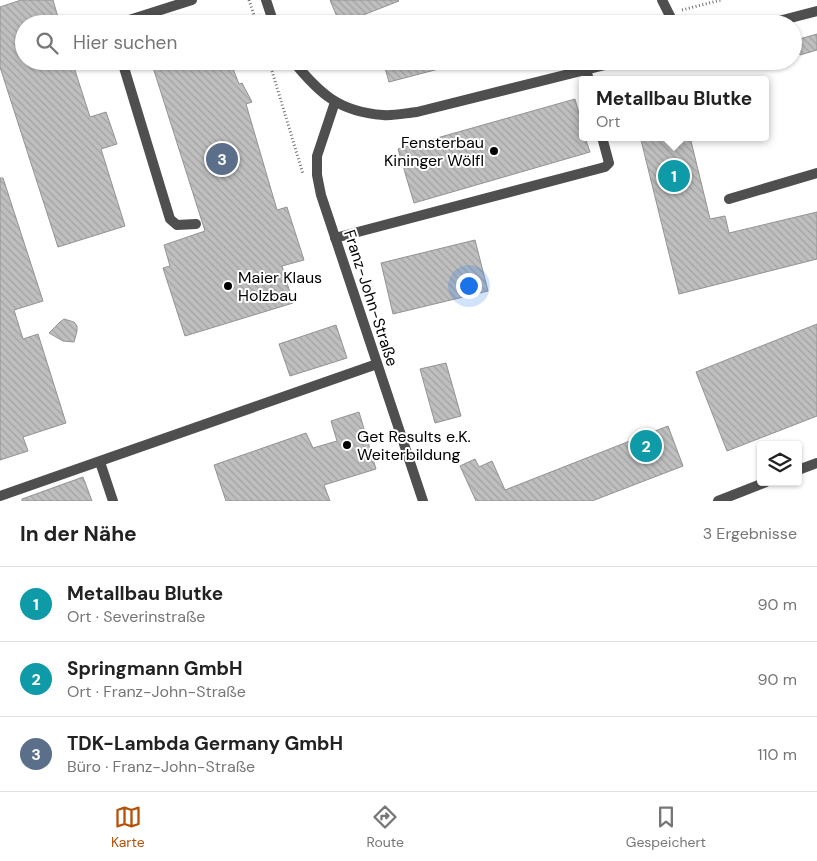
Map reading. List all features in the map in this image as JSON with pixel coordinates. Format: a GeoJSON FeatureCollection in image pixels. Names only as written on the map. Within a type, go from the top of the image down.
{"type":"FeatureCollection","features":[{"type":"Feature","properties":{"kind":"street"},"geometry":{"type":"LineString","coordinates":[[148,15],[192,0]]}},
{"type":"Feature","properties":{"kind":"street"},"geometry":{"type":"LineString","coordinates":[[266,0],[271,15]]}},
{"type":"Feature","properties":{"kind":"street"},"geometry":{"type":"LineString","coordinates":[[662,0],[669,13]]}},
{"type":"Feature","properties":{"kind":"street"},"geometry":{"type":"LineString","coordinates":[[802,15],[817,11]]}},
{"type":"Feature","properties":{"kind":"street"},"geometry":{"type":"LineString","coordinates":[[125,70],[170,219],[177,225],[196,224]]}},
{"type":"Feature","properties":{"kind":"street"},"geometry":{"type":"LineString","coordinates":[[301,70],[315,87],[335,102],[359,112],[384,116],[417,112],[579,77]]}},
{"type":"Feature","properties":{"kind":"street"},"geometry":{"type":"LineString","coordinates":[[587,75],[599,70]]}},
{"type":"Feature","properties":{"kind":"street","name":"Franz-John-Straße"},"geometry":{"type":"LineString","coordinates":[[335,102],[317,156],[317,175],[321,195],[423,501]]}},
{"type":"Feature","properties":{"kind":"street"},"geometry":{"type":"LineString","coordinates":[[335,238],[605,167],[609,163],[603,141]]}},
{"type":"Feature","properties":{"kind":"street"},"geometry":{"type":"LineString","coordinates":[[729,199],[817,173]]}},
{"type":"Feature","properties":{"kind":"street"},"geometry":{"type":"LineString","coordinates":[[0,496],[377,364]]}},
{"type":"Feature","properties":{"kind":"street"},"geometry":{"type":"LineString","coordinates":[[100,462],[113,501]]}},
{"type":"Feature","properties":{"kind":"street"},"geometry":{"type":"LineString","coordinates":[[802,469],[817,463]]}},
{"type":"Feature","properties":{"kind":"street"},"geometry":{"type":"LineString","coordinates":[[718,501],[757,486]]}},
{"type":"Feature","properties":{"kind":"path"},"geometry":{"type":"LineString","coordinates":[[249,0],[255,15]]}},
{"type":"Feature","properties":{"kind":"path"},"geometry":{"type":"LineString","coordinates":[[669,13],[720,0]]}},
{"type":"Feature","properties":{"kind":"building"},"geometry":{"type":"Polygon","coordinates":[[[21,0],[53,0],[57,15],[15,15],[15,70],[75,70],[90,117],[106,112],[117,144],[101,149],[125,226],[58,247],[0,67],[0,7],[21,0]]]}},
{"type":"Feature","properties":{"kind":"building"},"geometry":{"type":"Polygon","coordinates":[[[330,0],[399,1],[363,15],[336,15],[330,0]]]}},
{"type":"Feature","properties":{"kind":"building"},"geometry":{"type":"Polygon","coordinates":[[[817,34],[817,50],[802,54],[802,38],[817,34]]]}},
{"type":"Feature","properties":{"kind":"building"},"geometry":{"type":"Polygon","coordinates":[[[154,70],[234,70],[239,84],[242,83],[252,102],[246,104],[277,210],[287,207],[304,260],[282,266],[293,303],[185,336],[163,268],[170,266],[164,245],[205,231],[154,70]]]}},
{"type":"Feature","properties":{"kind":"building"},"geometry":{"type":"Polygon","coordinates":[[[386,70],[435,70],[389,82],[386,70]]]}},
{"type":"Feature","properties":{"kind":"building","name":"Fensterbau Kininger Wölfl"},"geometry":{"type":"Polygon","coordinates":[[[575,99],[579,114],[579,141],[586,141],[590,152],[414,203],[398,149],[575,99]]]}},
{"type":"Feature","properties":{"kind":"building"},"geometry":{"type":"Polygon","coordinates":[[[641,141],[691,141],[710,219],[725,216],[729,233],[817,212],[817,259],[679,294],[641,141]]]}},
{"type":"Feature","properties":{"kind":"building"},"geometry":{"type":"Polygon","coordinates":[[[0,178],[3,178],[43,301],[14,310],[23,339],[38,334],[66,423],[23,437],[28,451],[0,460],[0,178]]]}},
{"type":"Feature","properties":{"kind":"building"},"geometry":{"type":"Polygon","coordinates":[[[475,240],[488,291],[393,314],[381,263],[475,240]]]}},
{"type":"Feature","properties":{"kind":"building"},"geometry":{"type":"Polygon","coordinates":[[[64,319],[74,322],[77,326],[74,342],[63,341],[49,333],[64,319]]]}},
{"type":"Feature","properties":{"kind":"building"},"geometry":{"type":"Polygon","coordinates":[[[817,324],[817,416],[727,451],[696,372],[817,324]]]}},
{"type":"Feature","properties":{"kind":"building"},"geometry":{"type":"Polygon","coordinates":[[[336,325],[347,358],[290,376],[279,344],[336,325]]]}},
{"type":"Feature","properties":{"kind":"building"},"geometry":{"type":"Polygon","coordinates":[[[446,363],[461,416],[435,423],[420,369],[446,363]]]}},
{"type":"Feature","properties":{"kind":"building"},"geometry":{"type":"Polygon","coordinates":[[[359,412],[376,469],[324,485],[330,501],[226,501],[214,465],[306,433],[313,448],[337,441],[331,421],[359,412]]]}},
{"type":"Feature","properties":{"kind":"building"},"geometry":{"type":"Polygon","coordinates":[[[668,426],[683,466],[592,501],[476,501],[460,466],[475,459],[479,467],[492,461],[505,490],[668,426]]]}},
{"type":"Feature","properties":{"kind":"building"},"geometry":{"type":"Polygon","coordinates":[[[83,477],[92,501],[22,501],[22,499],[83,477]]]}},
{"type":"Feature","properties":{"kind":"place","name":"Fensterbau Kininger Wölfl"},"geometry":{"type":"Point","coordinates":[494,151]}},
{"type":"Feature","properties":{"kind":"place","name":"TDK-Lambda Germany GmbH"},"geometry":{"type":"Point","coordinates":[222,159]}},
{"type":"Feature","properties":{"kind":"place","name":"Metallbau Blutke"},"geometry":{"type":"Point","coordinates":[674,176]}},
{"type":"Feature","properties":{"kind":"place","name":"Maier Klaus Holzbau"},"geometry":{"type":"Point","coordinates":[228,286]}},
{"type":"Feature","properties":{"kind":"place","name":"Get Results e.K. Weiterbildung"},"geometry":{"type":"Point","coordinates":[347,445]}},
{"type":"Feature","properties":{"kind":"place","name":"Springmann GmbH"},"geometry":{"type":"Point","coordinates":[646,446]}}]}
